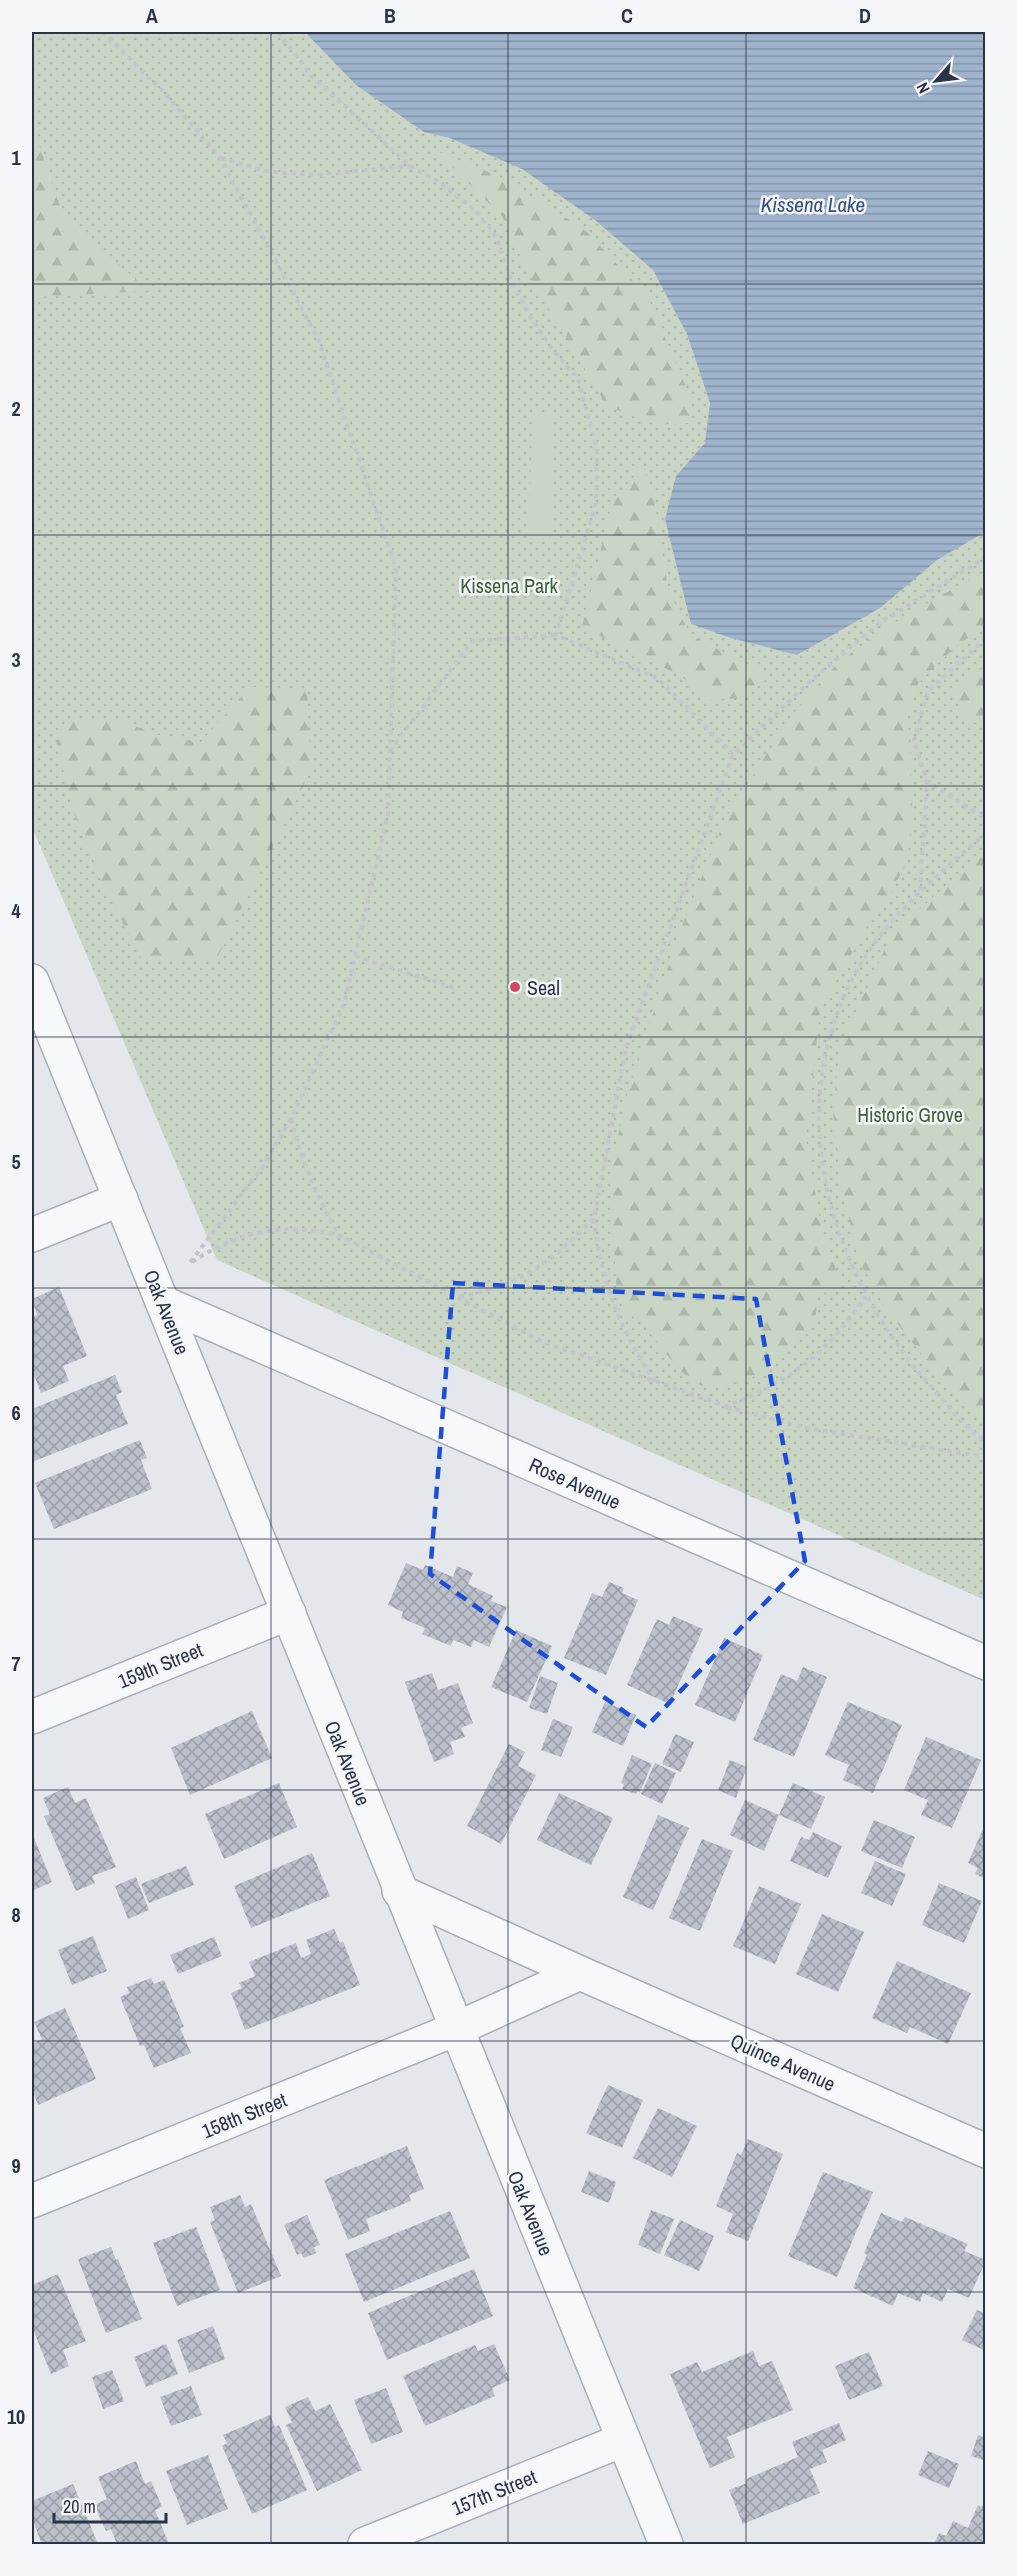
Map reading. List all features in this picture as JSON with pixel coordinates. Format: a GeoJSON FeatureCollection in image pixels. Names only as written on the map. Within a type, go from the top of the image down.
{"type":"FeatureCollection","features":[{"type":"Feature","properties":{"kind":"street","name":"Oak Avenue"},"geometry":{"type":"LineString","coordinates":[[32,981],[164,1303],[399,1891],[666,2544]]}},
{"type":"Feature","properties":{"kind":"street"},"geometry":{"type":"LineString","coordinates":[[32,1235],[121,1199]]}},
{"type":"Feature","properties":{"kind":"street","name":"Rose Avenue"},"geometry":{"type":"LineString","coordinates":[[164,1303],[986,1663]]}},
{"type":"Feature","properties":{"kind":"street","name":"159th Street"},"geometry":{"type":"LineString","coordinates":[[32,1717],[289,1613]]}},
{"type":"Feature","properties":{"kind":"street","name":"Quince Avenue"},"geometry":{"type":"LineString","coordinates":[[399,1891],[986,2151]]}},
{"type":"Feature","properties":{"kind":"street"},"geometry":{"type":"LineString","coordinates":[[456,2029],[580,1973]]}},
{"type":"Feature","properties":{"kind":"street","name":"158th Street"},"geometry":{"type":"LineString","coordinates":[[32,2201],[456,2029]]}},
{"type":"Feature","properties":{"kind":"street","name":"157th Street"},"geometry":{"type":"LineString","coordinates":[[365,2544],[623,2440]]}},
{"type":"Feature","properties":{"kind":"path"},"geometry":{"type":"LineString","coordinates":[[102,32],[165,93],[220,158],[318,339],[396,568],[388,814],[344,1004],[291,1118],[264,1165],[189,1264],[213,1248],[240,1237],[268,1230],[301,1229],[341,1236],[543,1342],[655,1382],[726,1406],[807,1428],[986,1457]]}},
{"type":"Feature","properties":{"kind":"path"},"geometry":{"type":"LineString","coordinates":[[278,32],[311,75],[410,166],[442,184],[477,212],[495,236],[511,281],[530,316],[552,349],[578,380],[597,449],[596,504],[556,635]]}},
{"type":"Feature","properties":{"kind":"path"},"geometry":{"type":"LineString","coordinates":[[220,158],[265,171],[314,175],[410,166]]}},
{"type":"Feature","properties":{"kind":"path"},"geometry":{"type":"LineString","coordinates":[[655,1382],[624,1331],[612,1304],[597,1248],[594,1218],[626,1047],[733,755],[810,681],[881,622],[986,557]]}},
{"type":"Feature","properties":{"kind":"path"},"geometry":{"type":"LineString","coordinates":[[390,752],[472,641],[556,635],[659,679],[733,755]]}},
{"type":"Feature","properties":{"kind":"path"},"geometry":{"type":"LineString","coordinates":[[920,892],[927,781],[914,740],[928,691],[986,638]]}},
{"type":"Feature","properties":{"kind":"path"},"geometry":{"type":"LineString","coordinates":[[927,781],[986,819]]}},
{"type":"Feature","properties":{"kind":"path"},"geometry":{"type":"LineString","coordinates":[[986,833],[920,892],[890,924],[858,969],[841,1005],[828,1043],[820,1082],[818,1122],[821,1162],[831,1209],[846,1253],[866,1296],[888,1333],[914,1367],[968,1430],[986,1442]]}},
{"type":"Feature","properties":{"kind":"path"},"geometry":{"type":"LineString","coordinates":[[355,956],[459,989]]}},
{"type":"Feature","properties":{"kind":"path"},"geometry":{"type":"LineString","coordinates":[[291,1118],[308,1175],[322,1207],[341,1236]]}},
{"type":"Feature","properties":{"kind":"path"},"geometry":{"type":"LineString","coordinates":[[458,1297],[511,1282],[535,1269],[570,1243],[594,1218]]}},
{"type":"Feature","properties":{"kind":"path"},"geometry":{"type":"LineString","coordinates":[[726,1406],[770,1388],[801,1368],[826,1347],[848,1323],[866,1296]]}},
{"type":"Feature","properties":{"kind":"highlighted area"},"geometry":{"type":"Polygon","coordinates":[[[453,1283],[756,1299],[805,1561],[646,1727],[430,1574],[453,1283]]]}},
{"type":"Feature","properties":{"kind":"green space","name":"Kissena Park"},"geometry":{"type":"Polygon","coordinates":[[[32,32],[985,32],[985,1600],[217,1260],[32,827],[32,32]]]}},
{"type":"Feature","properties":{"kind":"green space"},"geometry":{"type":"Polygon","coordinates":[[[32,124],[63,216],[149,291],[32,297],[32,124]]]}},
{"type":"Feature","properties":{"kind":"green space"},"geometry":{"type":"Polygon","coordinates":[[[435,150],[505,179],[586,231],[648,297],[689,394],[689,423],[657,425],[607,406],[532,281],[502,216],[435,150]]]}},
{"type":"Feature","properties":{"kind":"green space"},"geometry":{"type":"Polygon","coordinates":[[[532,412],[552,412],[550,540],[529,539],[532,412]]]}},
{"type":"Feature","properties":{"kind":"green space"},"geometry":{"type":"Polygon","coordinates":[[[643,464],[653,493],[668,588],[690,635],[771,676],[740,698],[710,700],[681,676],[582,627],[612,504],[643,464]]]}},
{"type":"Feature","properties":{"kind":"green space"},"geometry":{"type":"Polygon","coordinates":[[[985,571],[985,625],[953,649],[918,683],[908,713],[913,821],[907,860],[893,890],[866,928],[820,1011],[806,1140],[822,1231],[840,1280],[828,1292],[818,1294],[815,1321],[766,1368],[752,1377],[727,1385],[702,1386],[680,1371],[642,1323],[627,1313],[617,1298],[611,1197],[614,1154],[628,1091],[678,936],[725,819],[793,713],[836,665],[868,640],[908,614],[985,571]]]}},
{"type":"Feature","properties":{"kind":"green space"},"geometry":{"type":"Polygon","coordinates":[[[985,666],[985,724],[967,722],[951,691],[985,666]]]}},
{"type":"Feature","properties":{"kind":"green space"},"geometry":{"type":"Polygon","coordinates":[[[250,687],[307,689],[311,770],[216,960],[142,960],[100,878],[71,805],[57,743],[67,719],[127,722],[153,734],[200,743],[250,687]]]}},
{"type":"Feature","properties":{"kind":"green space","name":"Historic Grove"},"geometry":{"type":"Polygon","coordinates":[[[985,855],[985,1426],[943,1380],[887,1311],[859,1261],[840,1182],[833,1111],[840,1045],[891,936],[955,877],[985,855]]]}},
{"type":"Feature","properties":{"kind":"water","name":"Kissena Lake"},"geometry":{"type":"Polygon","coordinates":[[[305,32],[985,32],[985,532],[937,560],[880,608],[797,655],[731,638],[691,624],[665,519],[676,476],[705,443],[710,403],[687,334],[653,270],[595,220],[522,169],[450,138],[424,132],[356,85],[305,32]]]}},
{"type":"Feature","properties":{"kind":"building"},"geometry":{"type":"Polygon","coordinates":[[[59,1287],[87,1356],[63,1366],[69,1381],[41,1393],[32,1370],[32,1317],[37,1315],[32,1299],[59,1287]]]}},
{"type":"Feature","properties":{"kind":"building"},"geometry":{"type":"Polygon","coordinates":[[[115,1375],[122,1392],[116,1395],[128,1424],[32,1462],[32,1409],[115,1375]]]}},
{"type":"Feature","properties":{"kind":"building"},"geometry":{"type":"Polygon","coordinates":[[[140,1440],[147,1458],[141,1460],[152,1489],[54,1529],[35,1483],[140,1440]]]}},
{"type":"Feature","properties":{"kind":"building"},"geometry":{"type":"Polygon","coordinates":[[[406,1563],[423,1570],[425,1565],[453,1577],[457,1566],[473,1573],[468,1584],[493,1596],[491,1601],[507,1607],[489,1647],[474,1640],[471,1647],[453,1640],[451,1646],[422,1634],[425,1628],[401,1618],[403,1612],[388,1605],[406,1563]]]}},
{"type":"Feature","properties":{"kind":"building"},"geometry":{"type":"Polygon","coordinates":[[[609,1582],[624,1588],[622,1593],[638,1600],[606,1675],[564,1658],[592,1593],[602,1597],[609,1582]]]}},
{"type":"Feature","properties":{"kind":"building"},"geometry":{"type":"Polygon","coordinates":[[[673,1616],[703,1629],[670,1704],[627,1685],[657,1619],[669,1625],[673,1616]]]}},
{"type":"Feature","properties":{"kind":"building"},"geometry":{"type":"Polygon","coordinates":[[[516,1630],[552,1646],[527,1702],[491,1687],[516,1630]]]}},
{"type":"Feature","properties":{"kind":"building"},"geometry":{"type":"Polygon","coordinates":[[[724,1638],[763,1655],[735,1722],[695,1705],[724,1638]]]}},
{"type":"Feature","properties":{"kind":"building"},"geometry":{"type":"Polygon","coordinates":[[[803,1667],[827,1677],[794,1757],[753,1740],[781,1674],[797,1681],[803,1667]]]}},
{"type":"Feature","properties":{"kind":"building"},"geometry":{"type":"Polygon","coordinates":[[[432,1673],[438,1690],[458,1683],[473,1723],[461,1728],[465,1737],[450,1742],[454,1754],[434,1762],[405,1682],[432,1673]]]}},
{"type":"Feature","properties":{"kind":"building"},"geometry":{"type":"Polygon","coordinates":[[[540,1676],[558,1683],[547,1714],[529,1708],[540,1676]]]}},
{"type":"Feature","properties":{"kind":"building"},"geometry":{"type":"Polygon","coordinates":[[[605,1702],[636,1715],[623,1746],[592,1732],[605,1702]]]}},
{"type":"Feature","properties":{"kind":"building"},"geometry":{"type":"Polygon","coordinates":[[[848,1702],[902,1725],[873,1793],[843,1780],[849,1765],[825,1755],[848,1702]]]}},
{"type":"Feature","properties":{"kind":"building"},"geometry":{"type":"Polygon","coordinates":[[[252,1711],[272,1758],[190,1795],[171,1748],[252,1711]]]}},
{"type":"Feature","properties":{"kind":"building"},"geometry":{"type":"Polygon","coordinates":[[[553,1719],[573,1727],[561,1757],[541,1750],[553,1719]]]}},
{"type":"Feature","properties":{"kind":"building"},"geometry":{"type":"Polygon","coordinates":[[[675,1734],[694,1742],[681,1772],[662,1764],[675,1734]]]}},
{"type":"Feature","properties":{"kind":"building"},"geometry":{"type":"Polygon","coordinates":[[[926,1737],[981,1760],[952,1828],[921,1815],[928,1800],[904,1790],[926,1737]]]}},
{"type":"Feature","properties":{"kind":"building"},"geometry":{"type":"Polygon","coordinates":[[[509,1744],[525,1752],[518,1766],[536,1775],[501,1844],[467,1826],[509,1744]]]}},
{"type":"Feature","properties":{"kind":"building"},"geometry":{"type":"Polygon","coordinates":[[[632,1755],[652,1764],[640,1792],[636,1794],[622,1789],[624,1785],[621,1783],[632,1755]]]}},
{"type":"Feature","properties":{"kind":"building"},"geometry":{"type":"Polygon","coordinates":[[[730,1760],[747,1767],[736,1798],[718,1790],[730,1760]]]}},
{"type":"Feature","properties":{"kind":"building"},"geometry":{"type":"Polygon","coordinates":[[[655,1763],[676,1773],[662,1804],[641,1794],[655,1763]]]}},
{"type":"Feature","properties":{"kind":"building"},"geometry":{"type":"Polygon","coordinates":[[[279,1783],[297,1827],[224,1859],[205,1814],[279,1783]]]}},
{"type":"Feature","properties":{"kind":"building"},"geometry":{"type":"Polygon","coordinates":[[[793,1783],[825,1797],[811,1829],[779,1815],[793,1783]]]}},
{"type":"Feature","properties":{"kind":"building"},"geometry":{"type":"Polygon","coordinates":[[[68,1787],[75,1803],[86,1798],[116,1867],[92,1876],[95,1883],[76,1891],[44,1816],[50,1814],[43,1798],[68,1787]]]}},
{"type":"Feature","properties":{"kind":"building"},"geometry":{"type":"Polygon","coordinates":[[[559,1793],[613,1818],[591,1865],[537,1840],[559,1793]]]}},
{"type":"Feature","properties":{"kind":"building"},"geometry":{"type":"Polygon","coordinates":[[[745,1800],[779,1815],[764,1851],[730,1835],[745,1800]]]}},
{"type":"Feature","properties":{"kind":"building"},"geometry":{"type":"Polygon","coordinates":[[[658,1815],[689,1828],[653,1910],[623,1897],[658,1815]]]}},
{"type":"Feature","properties":{"kind":"building"},"geometry":{"type":"Polygon","coordinates":[[[874,1820],[915,1837],[902,1868],[861,1851],[874,1820]]]}},
{"type":"Feature","properties":{"kind":"building"},"geometry":{"type":"Polygon","coordinates":[[[986,1822],[986,1879],[975,1874],[978,1868],[968,1863],[986,1822]]]}},
{"type":"Feature","properties":{"kind":"building"},"geometry":{"type":"Polygon","coordinates":[[[813,1832],[842,1846],[828,1878],[790,1861],[801,1837],[809,1840],[813,1832]]]}},
{"type":"Feature","properties":{"kind":"building"},"geometry":{"type":"Polygon","coordinates":[[[32,1833],[52,1882],[32,1891],[32,1833]]]}},
{"type":"Feature","properties":{"kind":"building"},"geometry":{"type":"Polygon","coordinates":[[[702,1839],[733,1851],[700,1931],[669,1918],[702,1839]]]}},
{"type":"Feature","properties":{"kind":"building"},"geometry":{"type":"Polygon","coordinates":[[[312,1853],[330,1896],[251,1928],[234,1886],[312,1853]]]}},
{"type":"Feature","properties":{"kind":"building"},"geometry":{"type":"Polygon","coordinates":[[[875,1861],[906,1874],[892,1906],[861,1893],[875,1861]]]}},
{"type":"Feature","properties":{"kind":"building"},"geometry":{"type":"Polygon","coordinates":[[[186,1866],[194,1885],[149,1903],[141,1884],[186,1866]]]}},
{"type":"Feature","properties":{"kind":"building"},"geometry":{"type":"Polygon","coordinates":[[[136,1877],[149,1910],[128,1919],[115,1886],[136,1877]]]}},
{"type":"Feature","properties":{"kind":"building"},"geometry":{"type":"Polygon","coordinates":[[[939,1883],[982,1901],[964,1943],[922,1925],[939,1883]]]}},
{"type":"Feature","properties":{"kind":"building"},"geometry":{"type":"Polygon","coordinates":[[[759,1886],[801,1904],[775,1964],[733,1946],[759,1886]]]}},
{"type":"Feature","properties":{"kind":"building"},"geometry":{"type":"Polygon","coordinates":[[[822,1914],[864,1932],[838,1992],[796,1974],[822,1914]]]}},
{"type":"Feature","properties":{"kind":"building"},"geometry":{"type":"Polygon","coordinates":[[[334,1929],[340,1943],[343,1941],[360,1985],[245,2030],[231,1993],[242,1988],[239,1983],[255,1976],[249,1962],[296,1943],[301,1958],[311,1954],[306,1940],[334,1929]]]}},
{"type":"Feature","properties":{"kind":"building"},"geometry":{"type":"Polygon","coordinates":[[[93,1936],[107,1971],[72,1985],[58,1950],[93,1936]]]}},
{"type":"Feature","properties":{"kind":"building"},"geometry":{"type":"Polygon","coordinates":[[[214,1937],[222,1956],[178,1974],[170,1955],[214,1937]]]}},
{"type":"Feature","properties":{"kind":"building"},"geometry":{"type":"Polygon","coordinates":[[[897,1961],[971,1993],[948,2044],[910,2027],[907,2033],[872,2018],[897,1961]]]}},
{"type":"Feature","properties":{"kind":"building"},"geometry":{"type":"Polygon","coordinates":[[[151,1978],[154,1984],[164,1980],[184,2027],[180,2028],[191,2053],[154,2068],[144,2045],[140,2046],[120,1997],[129,1993],[127,1987],[151,1978]]]}},
{"type":"Feature","properties":{"kind":"building"},"geometry":{"type":"Polygon","coordinates":[[[65,2008],[96,2079],[38,2105],[32,2089],[32,2044],[42,2039],[34,2022],[65,2008]]]}},
{"type":"Feature","properties":{"kind":"building"},"geometry":{"type":"Polygon","coordinates":[[[608,2085],[643,2100],[622,2148],[586,2133],[608,2085]]]}},
{"type":"Feature","properties":{"kind":"building"},"geometry":{"type":"Polygon","coordinates":[[[658,2108],[697,2126],[672,2177],[633,2158],[658,2108]]]}},
{"type":"Feature","properties":{"kind":"building"},"geometry":{"type":"Polygon","coordinates":[[[748,2139],[783,2154],[748,2241],[726,2232],[733,2214],[716,2206],[737,2153],[741,2155],[748,2139]]]}},
{"type":"Feature","properties":{"kind":"building"},"geometry":{"type":"Polygon","coordinates":[[[407,2146],[424,2189],[409,2195],[411,2201],[366,2219],[370,2231],[348,2240],[324,2180],[407,2146]]]}},
{"type":"Feature","properties":{"kind":"building"},"geometry":{"type":"Polygon","coordinates":[[[589,2171],[616,2182],[609,2203],[581,2192],[589,2171]]]}},
{"type":"Feature","properties":{"kind":"building"},"geometry":{"type":"Polygon","coordinates":[[[823,2172],[873,2192],[837,2277],[788,2256],[823,2172]]]}},
{"type":"Feature","properties":{"kind":"building"},"geometry":{"type":"Polygon","coordinates":[[[240,2195],[245,2207],[251,2204],[281,2276],[238,2293],[210,2222],[215,2220],[210,2207],[240,2195]]]}},
{"type":"Feature","properties":{"kind":"building"},"geometry":{"type":"Polygon","coordinates":[[[651,2210],[674,2219],[660,2254],[638,2245],[651,2210]]]}},
{"type":"Feature","properties":{"kind":"building"},"geometry":{"type":"Polygon","coordinates":[[[450,2211],[470,2258],[364,2302],[345,2254],[450,2211]]]}},
{"type":"Feature","properties":{"kind":"building"},"geometry":{"type":"Polygon","coordinates":[[[881,2213],[902,2222],[905,2217],[968,2244],[964,2251],[986,2260],[969,2298],[948,2289],[942,2302],[923,2293],[920,2302],[898,2293],[893,2306],[853,2288],[867,2255],[864,2253],[881,2213]]]}},
{"type":"Feature","properties":{"kind":"building"},"geometry":{"type":"Polygon","coordinates":[[[307,2215],[320,2245],[314,2247],[316,2253],[304,2258],[301,2253],[297,2255],[284,2225],[307,2215]]]}},
{"type":"Feature","properties":{"kind":"building"},"geometry":{"type":"Polygon","coordinates":[[[680,2220],[714,2236],[699,2271],[664,2255],[680,2220]]]}},
{"type":"Feature","properties":{"kind":"building"},"geometry":{"type":"Polygon","coordinates":[[[196,2227],[220,2290],[177,2306],[153,2243],[196,2227]]]}},
{"type":"Feature","properties":{"kind":"building"},"geometry":{"type":"Polygon","coordinates":[[[111,2247],[142,2319],[106,2333],[78,2259],[111,2247]]]}},
{"type":"Feature","properties":{"kind":"building"},"geometry":{"type":"Polygon","coordinates":[[[474,2269],[493,2316],[387,2360],[368,2313],[474,2269]]]}},
{"type":"Feature","properties":{"kind":"building"},"geometry":{"type":"Polygon","coordinates":[[[58,2274],[86,2341],[63,2350],[69,2366],[51,2374],[32,2327],[32,2285],[58,2274]]]}},
{"type":"Feature","properties":{"kind":"building"},"geometry":{"type":"Polygon","coordinates":[[[977,2310],[986,2314],[986,2351],[962,2340],[977,2310]]]}},
{"type":"Feature","properties":{"kind":"building"},"geometry":{"type":"Polygon","coordinates":[[[213,2326],[225,2359],[189,2373],[177,2340],[213,2326]]]}},
{"type":"Feature","properties":{"kind":"building"},"geometry":{"type":"Polygon","coordinates":[[[166,2344],[178,2374],[146,2387],[134,2357],[166,2344]]]}},
{"type":"Feature","properties":{"kind":"building"},"geometry":{"type":"Polygon","coordinates":[[[494,2344],[510,2380],[492,2388],[495,2396],[425,2426],[403,2376],[475,2345],[478,2351],[494,2344]]]}},
{"type":"Feature","properties":{"kind":"building"},"geometry":{"type":"Polygon","coordinates":[[[753,2351],[759,2366],[772,2361],[793,2410],[727,2437],[735,2457],[710,2468],[670,2374],[697,2362],[702,2372],[753,2351]]]}},
{"type":"Feature","properties":{"kind":"building"},"geometry":{"type":"Polygon","coordinates":[[[869,2352],[883,2386],[849,2400],[835,2366],[869,2352]]]}},
{"type":"Feature","properties":{"kind":"building"},"geometry":{"type":"Polygon","coordinates":[[[112,2370],[124,2401],[103,2409],[92,2377],[112,2370]]]}},
{"type":"Feature","properties":{"kind":"building"},"geometry":{"type":"Polygon","coordinates":[[[191,2386],[202,2415],[171,2426],[160,2397],[191,2386]]]}},
{"type":"Feature","properties":{"kind":"building"},"geometry":{"type":"Polygon","coordinates":[[[386,2388],[403,2432],[371,2444],[354,2400],[386,2388]]]}},
{"type":"Feature","properties":{"kind":"building"},"geometry":{"type":"Polygon","coordinates":[[[308,2397],[315,2411],[330,2404],[362,2470],[317,2491],[286,2425],[292,2422],[285,2407],[308,2397]]]}},
{"type":"Feature","properties":{"kind":"building"},"geometry":{"type":"Polygon","coordinates":[[[270,2415],[275,2427],[279,2425],[307,2490],[252,2514],[222,2446],[227,2443],[223,2435],[270,2415]]]}},
{"type":"Feature","properties":{"kind":"building"},"geometry":{"type":"Polygon","coordinates":[[[839,2423],[846,2440],[822,2450],[827,2462],[810,2469],[820,2493],[743,2524],[729,2490],[747,2483],[746,2479],[798,2457],[792,2442],[839,2423]]]}},
{"type":"Feature","properties":{"kind":"building"},"geometry":{"type":"Polygon","coordinates":[[[978,2435],[986,2438],[986,2461],[971,2456],[978,2435]]]}},
{"type":"Feature","properties":{"kind":"building"},"geometry":{"type":"Polygon","coordinates":[[[928,2451],[959,2464],[949,2488],[918,2475],[928,2451]]]}},
{"type":"Feature","properties":{"kind":"building"},"geometry":{"type":"Polygon","coordinates":[[[208,2455],[228,2509],[187,2525],[166,2471],[208,2455]]]}},
{"type":"Feature","properties":{"kind":"building"},"geometry":{"type":"Polygon","coordinates":[[[136,2461],[145,2484],[151,2481],[162,2507],[155,2510],[169,2544],[117,2544],[111,2529],[106,2531],[94,2505],[107,2499],[98,2477],[136,2461]]]}},
{"type":"Feature","properties":{"kind":"building"},"geometry":{"type":"Polygon","coordinates":[[[73,2484],[98,2544],[42,2544],[32,2519],[32,2501],[73,2484]]]}},
{"type":"Feature","properties":{"kind":"building"},"geometry":{"type":"Polygon","coordinates":[[[986,2499],[986,2544],[934,2544],[939,2533],[946,2536],[953,2521],[968,2528],[978,2505],[982,2507],[986,2499]]]}},
{"type":"Feature","properties":{"kind":"place","name":"Seal"},"geometry":{"type":"Point","coordinates":[515,987]}}]}
